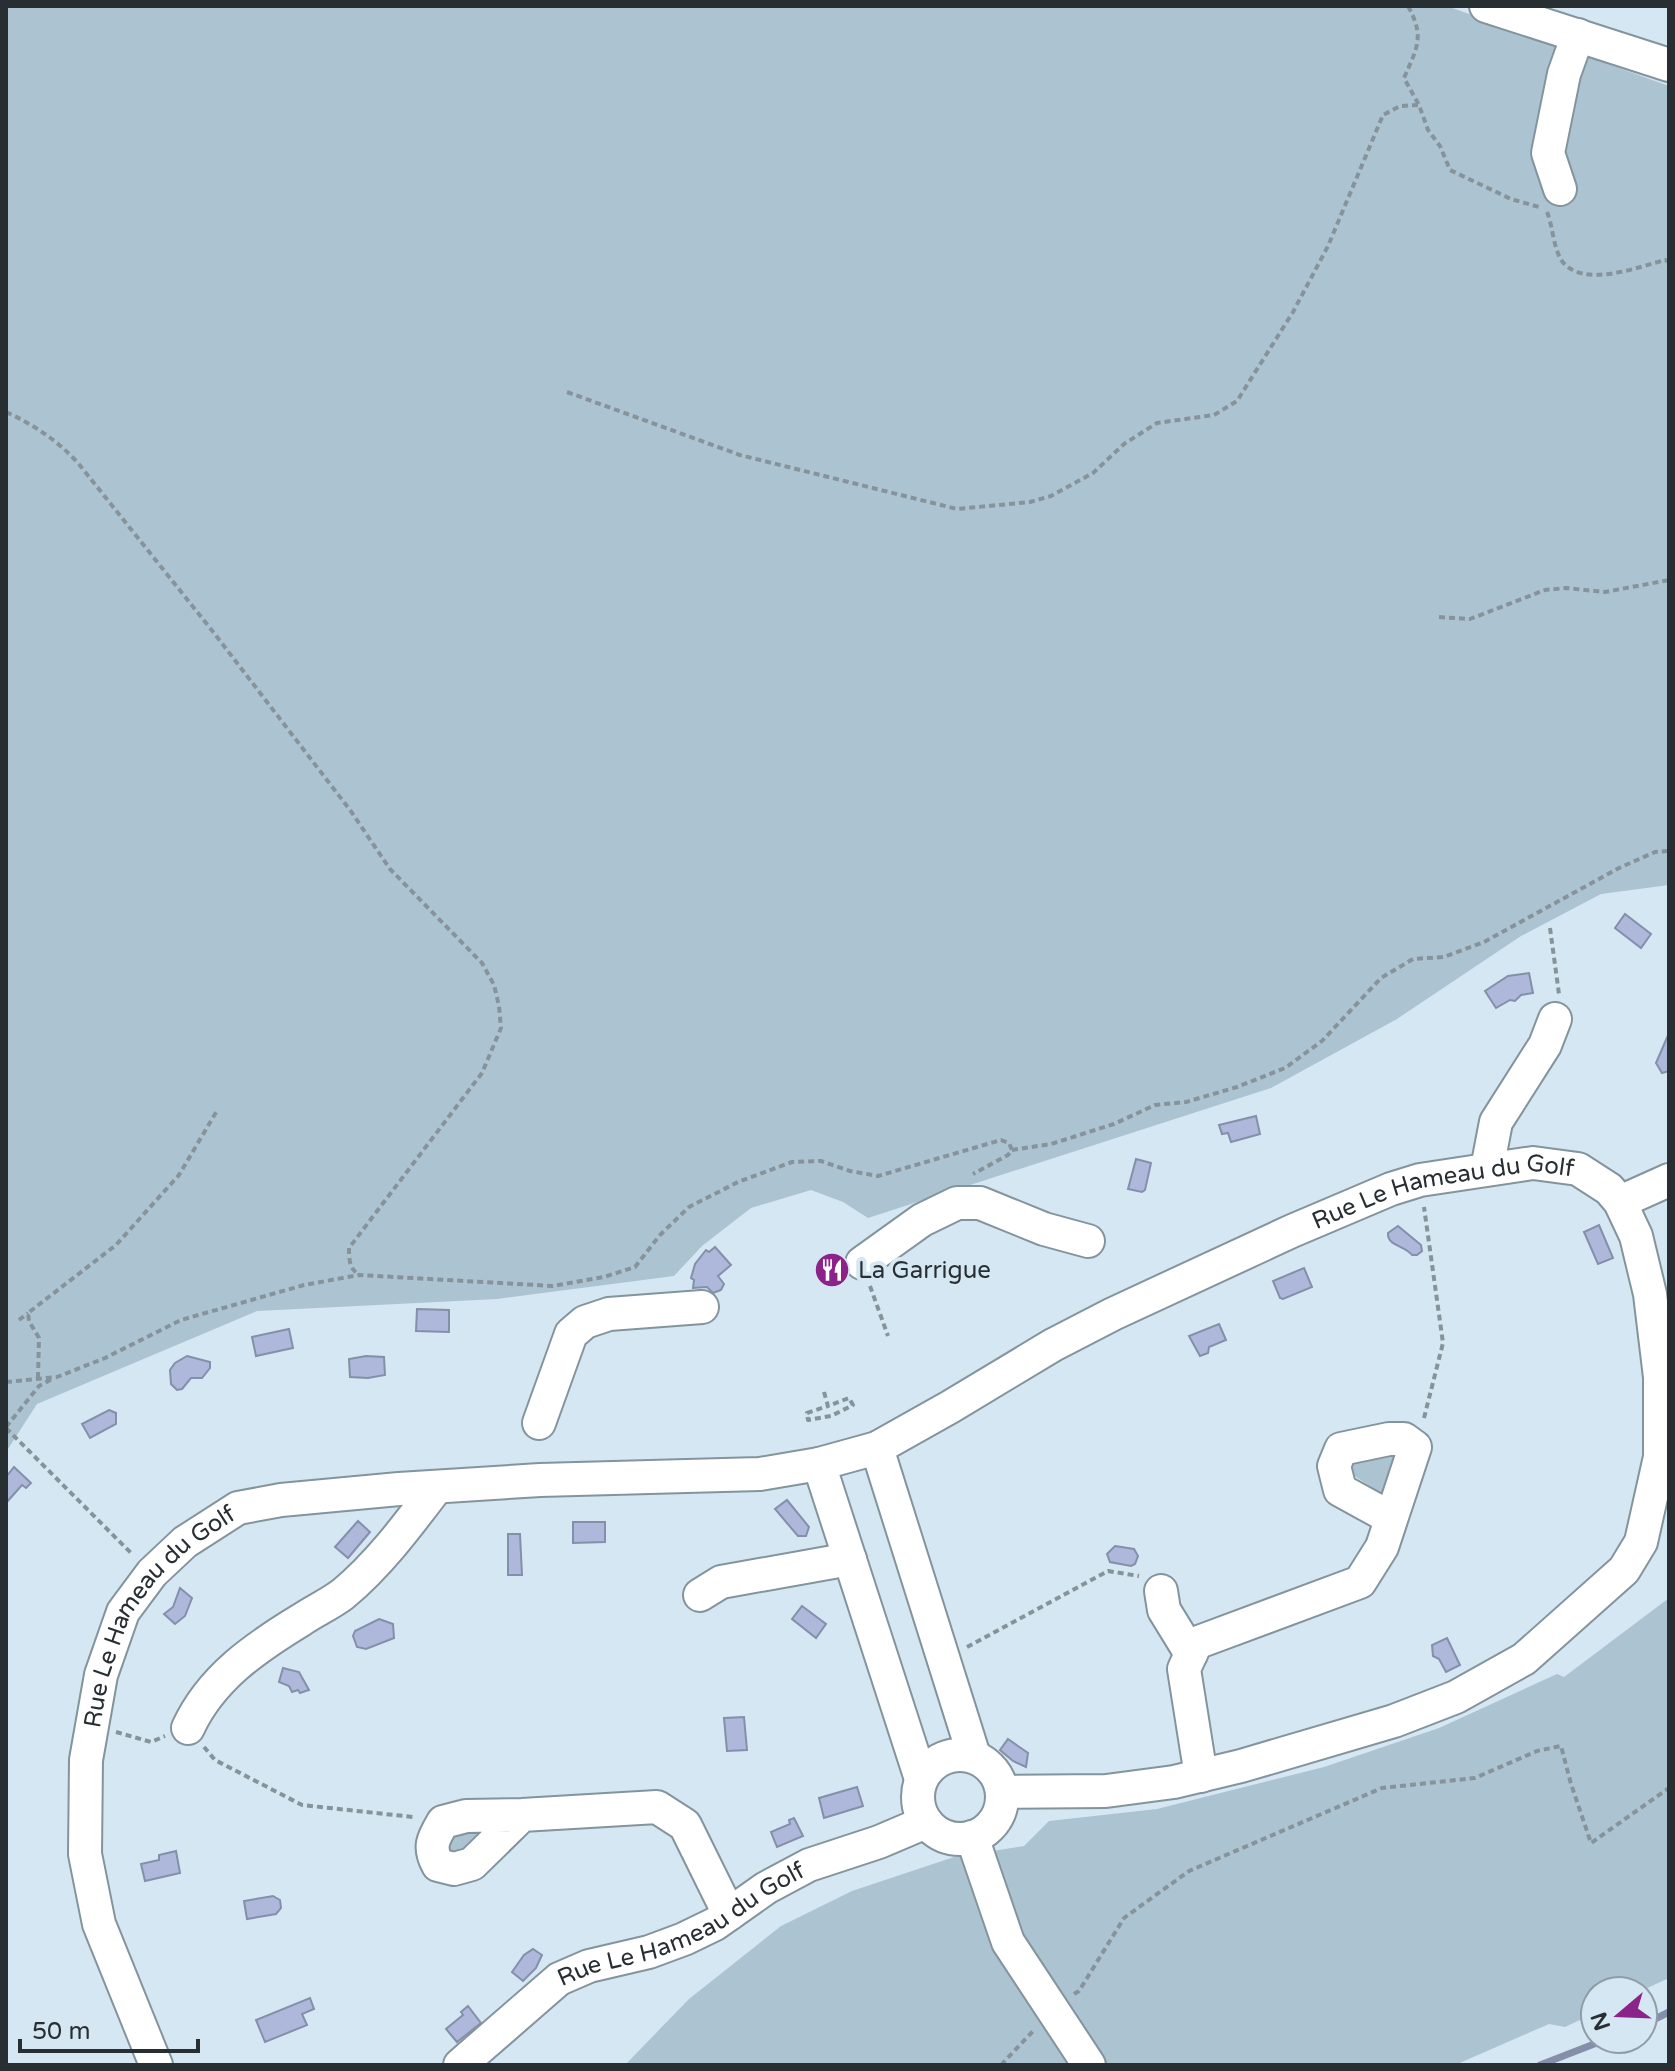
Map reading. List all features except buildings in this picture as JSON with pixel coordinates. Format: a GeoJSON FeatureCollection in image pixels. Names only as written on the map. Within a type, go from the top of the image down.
{"type":"FeatureCollection","features":[{"type":"Feature","properties":{"kind":"street"},"geometry":{"type":"LineString","coordinates":[[1486,6],[1669,65]]}},
{"type":"Feature","properties":{"kind":"street"},"geometry":{"type":"LineString","coordinates":[[1560,189],[1548,153],[1564,74],[1578,35]]}},
{"type":"Feature","properties":{"kind":"street"},"geometry":{"type":"LineString","coordinates":[[1487,1169],[1496,1122],[1545,1045],[1555,1019]]}},
{"type":"Feature","properties":{"kind":"street","name":"Rue Le Hameau du Golf"},"geometry":{"type":"LineString","coordinates":[[156,2065],[99,1924],[85,1854],[86,1760],[101,1675],[123,1612],[152,1573],[185,1542],[238,1508],[281,1500],[540,1480],[760,1474],[819,1464],[877,1448],[1053,1345],[1113,1314],[1391,1189],[1420,1180],[1533,1163],[1578,1169],[1609,1189],[1620,1202],[1636,1236],[1650,1294],[1660,1377],[1660,1457],[1641,1542],[1624,1570],[1524,1659],[1456,1697],[1394,1721],[1201,1776],[1106,1791],[1003,1792]]}},
{"type":"Feature","properties":{"kind":"street"},"geometry":{"type":"LineString","coordinates":[[1620,1202],[1669,1180]]}},
{"type":"Feature","properties":{"kind":"street"},"geometry":{"type":"LineString","coordinates":[[862,1263],[922,1220],[957,1203],[980,1203],[1044,1229],[1088,1241]]}},
{"type":"Feature","properties":{"kind":"street"},"geometry":{"type":"LineString","coordinates":[[539,1423],[571,1334],[585,1322],[609,1314],[702,1307]]}},
{"type":"Feature","properties":{"kind":"street"},"geometry":{"type":"LineString","coordinates":[[1201,1776],[1184,1669],[1196,1643],[1360,1582],[1382,1547],[1415,1447],[1404,1439],[1389,1439],[1341,1449],[1334,1466],[1340,1490],[1391,1518]]}},
{"type":"Feature","properties":{"kind":"street"},"geometry":{"type":"LineString","coordinates":[[877,1448],[974,1756]]}},
{"type":"Feature","properties":{"kind":"street"},"geometry":{"type":"LineString","coordinates":[[819,1464],[921,1779],[918,1801],[926,1822],[939,1833],[955,1839],[972,1837],[989,1828],[1000,1811],[1003,1792],[993,1770],[974,1756],[953,1754],[934,1763],[921,1779]]}},
{"type":"Feature","properties":{"kind":"street"},"geometry":{"type":"LineString","coordinates":[[188,1728],[198,1706],[235,1664],[342,1594],[400,1536],[436,1488]]}},
{"type":"Feature","properties":{"kind":"street"},"geometry":{"type":"LineString","coordinates":[[700,1595],[721,1582],[850,1559]]}},
{"type":"Feature","properties":{"kind":"street"},"geometry":{"type":"LineString","coordinates":[[1161,1591],[1164,1610],[1191,1654]]}},
{"type":"Feature","properties":{"kind":"street"},"geometry":{"type":"LineString","coordinates":[[522,1815],[472,1864],[454,1869],[438,1865],[432,1854],[431,1842],[443,1822],[466,1816],[657,1807],[685,1825],[729,1914]]}},
{"type":"Feature","properties":{"kind":"street","name":"Rue Le Hameau du Golf"},"geometry":{"type":"LineString","coordinates":[[460,2065],[559,1979],[589,1966],[649,1952],[684,1939],[809,1865],[879,1842],[926,1822]]}},
{"type":"Feature","properties":{"kind":"street"},"geometry":{"type":"LineString","coordinates":[[972,1837],[1008,1942],[1089,2065]]}},
{"type":"Feature","properties":{"kind":"path"},"geometry":{"type":"LineString","coordinates":[[1408,6],[1416,21],[1420,41],[1404,78],[1450,170],[1511,199],[1534,207],[1544,206],[1562,261],[1582,274],[1624,272],[1665,260],[1669,262]]}},
{"type":"Feature","properties":{"kind":"path"},"geometry":{"type":"LineString","coordinates":[[567,392],[740,455],[957,509],[1030,502],[1051,496],[1093,473],[1124,444],[1157,423],[1214,415],[1237,401],[1293,312],[1328,246],[1383,115],[1400,106],[1419,105]]}},
{"type":"Feature","properties":{"kind":"path"},"geometry":{"type":"LineString","coordinates":[[6,412],[31,423],[63,446],[78,463],[214,633],[350,810],[390,869],[482,963],[494,985],[501,1028],[482,1073],[349,1248],[349,1259],[359,1275]]}},
{"type":"Feature","properties":{"kind":"path"},"geometry":{"type":"LineString","coordinates":[[1439,617],[1470,619],[1545,590],[1566,588],[1605,592],[1669,580]]}},
{"type":"Feature","properties":{"kind":"path"},"geometry":{"type":"LineString","coordinates":[[957,1203],[952,1185],[1012,1150],[1051,1144],[1114,1124],[1155,1105],[1186,1102],[1211,1095],[1285,1068],[1322,1041],[1381,978],[1413,959],[1444,957],[1484,942],[1619,868],[1655,852],[1669,851]]}},
{"type":"Feature","properties":{"kind":"path"},"geometry":{"type":"LineString","coordinates":[[1550,928],[1561,1002],[1555,1019]]}},
{"type":"Feature","properties":{"kind":"path"},"geometry":{"type":"LineString","coordinates":[[19,1320],[116,1245],[179,1175],[218,1109]]}},
{"type":"Feature","properties":{"kind":"path"},"geometry":{"type":"LineString","coordinates":[[152,1573],[6,1428],[39,1386],[105,1358],[181,1320],[304,1285],[359,1275],[553,1286],[604,1277],[635,1267],[660,1235],[689,1207],[738,1182],[792,1162],[821,1161],[878,1176],[1001,1140],[1009,1143],[1012,1150]]}},
{"type":"Feature","properties":{"kind":"path"},"geometry":{"type":"LineString","coordinates":[[1415,1447],[1443,1343],[1420,1180]]}},
{"type":"Feature","properties":{"kind":"path"},"geometry":{"type":"LineString","coordinates":[[862,1263],[888,1336]]}},
{"type":"Feature","properties":{"kind":"path"},"geometry":{"type":"LineString","coordinates":[[28,1313],[39,1338],[38,1378]]}},
{"type":"Feature","properties":{"kind":"path"},"geometry":{"type":"LineString","coordinates":[[6,1382],[57,1377]]}},
{"type":"Feature","properties":{"kind":"path"},"geometry":{"type":"LineString","coordinates":[[824,1392],[828,1406]]}},
{"type":"Feature","properties":{"kind":"path"},"geometry":{"type":"LineString","coordinates":[[849,1398],[853,1405],[831,1416],[808,1420],[807,1413],[828,1406],[849,1398]]}},
{"type":"Feature","properties":{"kind":"path"},"geometry":{"type":"LineString","coordinates":[[944,1659],[1108,1571],[1137,1575],[1161,1591]]}},
{"type":"Feature","properties":{"kind":"path"},"geometry":{"type":"LineString","coordinates":[[92,1727],[151,1742],[188,1728],[215,1760],[302,1805],[443,1822]]}},
{"type":"Feature","properties":{"kind":"path"},"geometry":{"type":"LineString","coordinates":[[1001,2065],[1051,2009],[1079,1991],[1124,1918],[1189,1871],[1382,1788],[1475,1778],[1537,1751],[1561,1746],[1591,1843],[1669,1788]]}},
{"type":"Feature","properties":{"kind":"shaded area"},"geometry":{"type":"Polygon","coordinates":[[[6,6],[1447,6],[1669,86],[1669,885],[1601,894],[1521,936],[1397,1019],[1271,1088],[868,1218],[843,1202],[811,1190],[751,1208],[702,1246],[674,1276],[497,1299],[257,1311],[37,1404],[6,1452],[6,6]]]}},
{"type":"Feature","properties":{"kind":"shaded area"},"geometry":{"type":"Polygon","coordinates":[[[1388,1450],[1399,1455],[1391,1496],[1350,1473],[1348,1463],[1388,1450]]]}},
{"type":"Feature","properties":{"kind":"shaded area"},"geometry":{"type":"Polygon","coordinates":[[[1669,1598],[1669,1978],[1659,1983],[1659,1975],[1579,1975],[1579,2020],[1565,2027],[1549,2024],[1455,2065],[625,2065],[689,1999],[781,1926],[852,1891],[954,1857],[1024,1846],[1049,1821],[1157,1809],[1324,1767],[1439,1728],[1557,1674],[1564,1677],[1669,1598]]]}},
{"type":"Feature","properties":{"kind":"shaded area"},"geometry":{"type":"Polygon","coordinates":[[[483,1825],[489,1836],[460,1857],[449,1855],[442,1839],[483,1825]]]}},
{"type":"Feature","properties":{"kind":"water"},"geometry":{"type":"Polygon","coordinates":[[[1625,914],[1651,934],[1641,948],[1615,928],[1625,914]]]}},
{"type":"Feature","properties":{"kind":"water"},"geometry":{"type":"Polygon","coordinates":[[[1529,973],[1533,993],[1521,995],[1515,1001],[1510,1000],[1496,1008],[1485,991],[1508,976],[1529,973]]]}},
{"type":"Feature","properties":{"kind":"water"},"geometry":{"type":"Polygon","coordinates":[[[1669,1033],[1669,1071],[1662,1073],[1656,1063],[1669,1033]]]}},
{"type":"Feature","properties":{"kind":"water"},"geometry":{"type":"Polygon","coordinates":[[[1256,1116],[1260,1134],[1231,1142],[1228,1133],[1222,1134],[1219,1125],[1256,1116]]]}},
{"type":"Feature","properties":{"kind":"water"},"geometry":{"type":"Polygon","coordinates":[[[1136,1159],[1151,1163],[1142,1192],[1128,1189],[1136,1159]]]}},
{"type":"Feature","properties":{"kind":"water"},"geometry":{"type":"Polygon","coordinates":[[[1599,1225],[1613,1258],[1598,1264],[1584,1232],[1599,1225]]]}},
{"type":"Feature","properties":{"kind":"water"},"geometry":{"type":"Polygon","coordinates":[[[1398,1226],[1421,1245],[1422,1251],[1417,1255],[1390,1241],[1388,1233],[1398,1226]]]}},
{"type":"Feature","properties":{"kind":"water"},"geometry":{"type":"Polygon","coordinates":[[[715,1247],[731,1265],[718,1276],[724,1284],[721,1290],[713,1293],[707,1287],[693,1288],[694,1280],[691,1278],[695,1264],[706,1250],[709,1252],[715,1247]]]}},
{"type":"Feature","properties":{"kind":"water"},"geometry":{"type":"Polygon","coordinates":[[[1304,1268],[1312,1287],[1280,1298],[1273,1281],[1304,1268]]]}},
{"type":"Feature","properties":{"kind":"water"},"geometry":{"type":"Polygon","coordinates":[[[417,1309],[449,1310],[449,1332],[416,1331],[417,1309]]]}},
{"type":"Feature","properties":{"kind":"water"},"geometry":{"type":"Polygon","coordinates":[[[1219,1324],[1226,1340],[1209,1347],[1208,1353],[1200,1356],[1189,1336],[1219,1324]]]}},
{"type":"Feature","properties":{"kind":"water"},"geometry":{"type":"Polygon","coordinates":[[[289,1329],[293,1348],[256,1356],[252,1337],[289,1329]]]}},
{"type":"Feature","properties":{"kind":"water"},"geometry":{"type":"Polygon","coordinates":[[[187,1356],[210,1362],[210,1368],[202,1378],[191,1378],[182,1389],[177,1390],[171,1384],[170,1370],[187,1356]]]}},
{"type":"Feature","properties":{"kind":"water"},"geometry":{"type":"Polygon","coordinates":[[[384,1357],[385,1375],[350,1377],[349,1359],[384,1357]]]}},
{"type":"Feature","properties":{"kind":"water"},"geometry":{"type":"Polygon","coordinates":[[[109,1410],[116,1413],[116,1424],[90,1438],[82,1424],[109,1410]]]}},
{"type":"Feature","properties":{"kind":"water"},"geometry":{"type":"Polygon","coordinates":[[[14,1467],[31,1483],[26,1488],[22,1485],[6,1503],[6,1477],[14,1467]]]}},
{"type":"Feature","properties":{"kind":"water"},"geometry":{"type":"Polygon","coordinates":[[[787,1500],[809,1527],[806,1536],[798,1536],[775,1509],[787,1500]]]}},
{"type":"Feature","properties":{"kind":"water"},"geometry":{"type":"Polygon","coordinates":[[[358,1521],[370,1532],[348,1558],[335,1547],[358,1521]]]}},
{"type":"Feature","properties":{"kind":"water"},"geometry":{"type":"Polygon","coordinates":[[[573,1522],[605,1522],[605,1542],[573,1543],[573,1522]]]}},
{"type":"Feature","properties":{"kind":"water"},"geometry":{"type":"Polygon","coordinates":[[[508,1534],[520,1534],[522,1575],[508,1575],[508,1534]]]}},
{"type":"Feature","properties":{"kind":"water"},"geometry":{"type":"Polygon","coordinates":[[[1115,1546],[1134,1549],[1138,1556],[1135,1564],[1110,1562],[1107,1554],[1115,1546]]]}},
{"type":"Feature","properties":{"kind":"water"},"geometry":{"type":"Polygon","coordinates":[[[180,1588],[192,1598],[185,1616],[175,1624],[164,1614],[173,1607],[180,1588]]]}},
{"type":"Feature","properties":{"kind":"water"},"geometry":{"type":"Polygon","coordinates":[[[802,1606],[826,1624],[816,1638],[792,1619],[802,1606]]]}},
{"type":"Feature","properties":{"kind":"water"},"geometry":{"type":"Polygon","coordinates":[[[379,1619],[393,1624],[394,1638],[366,1649],[357,1647],[353,1636],[355,1631],[379,1619]]]}},
{"type":"Feature","properties":{"kind":"water"},"geometry":{"type":"Polygon","coordinates":[[[1447,1638],[1460,1665],[1446,1672],[1439,1659],[1433,1656],[1432,1645],[1447,1638]]]}},
{"type":"Feature","properties":{"kind":"water"},"geometry":{"type":"Polygon","coordinates":[[[283,1668],[299,1672],[309,1690],[292,1692],[289,1686],[279,1682],[283,1668]]]}},
{"type":"Feature","properties":{"kind":"water"},"geometry":{"type":"Polygon","coordinates":[[[744,1717],[747,1750],[727,1751],[724,1718],[744,1717]]]}},
{"type":"Feature","properties":{"kind":"water"},"geometry":{"type":"Polygon","coordinates":[[[1008,1739],[1028,1753],[1026,1767],[1000,1750],[1008,1739]]]}},
{"type":"Feature","properties":{"kind":"water"},"geometry":{"type":"Polygon","coordinates":[[[857,1787],[863,1806],[824,1818],[819,1798],[857,1787]]]}},
{"type":"Feature","properties":{"kind":"water"},"geometry":{"type":"Polygon","coordinates":[[[794,1818],[803,1836],[777,1847],[771,1832],[790,1824],[789,1820],[794,1818]]]}},
{"type":"Feature","properties":{"kind":"water"},"geometry":{"type":"Polygon","coordinates":[[[176,1851],[180,1873],[145,1881],[141,1864],[159,1860],[159,1855],[176,1851]]]}},
{"type":"Feature","properties":{"kind":"water"},"geometry":{"type":"Polygon","coordinates":[[[273,1896],[280,1900],[281,1908],[276,1914],[247,1919],[244,1901],[273,1896]]]}},
{"type":"Feature","properties":{"kind":"water"},"geometry":{"type":"Polygon","coordinates":[[[533,1949],[542,1955],[536,1968],[523,1981],[512,1972],[524,1955],[533,1949]]]}},
{"type":"Feature","properties":{"kind":"water"},"geometry":{"type":"Polygon","coordinates":[[[310,1998],[314,2009],[302,2014],[307,2025],[265,2042],[256,2020],[310,1998]]]}},
{"type":"Feature","properties":{"kind":"water"},"geometry":{"type":"Polygon","coordinates":[[[468,2006],[481,2023],[457,2042],[446,2029],[463,2015],[461,2012],[468,2006]]]}},
{"type":"Feature","properties":{"kind":"waterway"},"geometry":{"type":"LineString","coordinates":[[1659,2017],[1669,2012]]}},
{"type":"Feature","properties":{"kind":"waterway"},"geometry":{"type":"LineString","coordinates":[[1540,2065],[1579,2050]]}},
{"type":"Feature","properties":{"kind":"place","name":"La Garrigue"},"geometry":{"type":"Point","coordinates":[832,1270]}}]}
